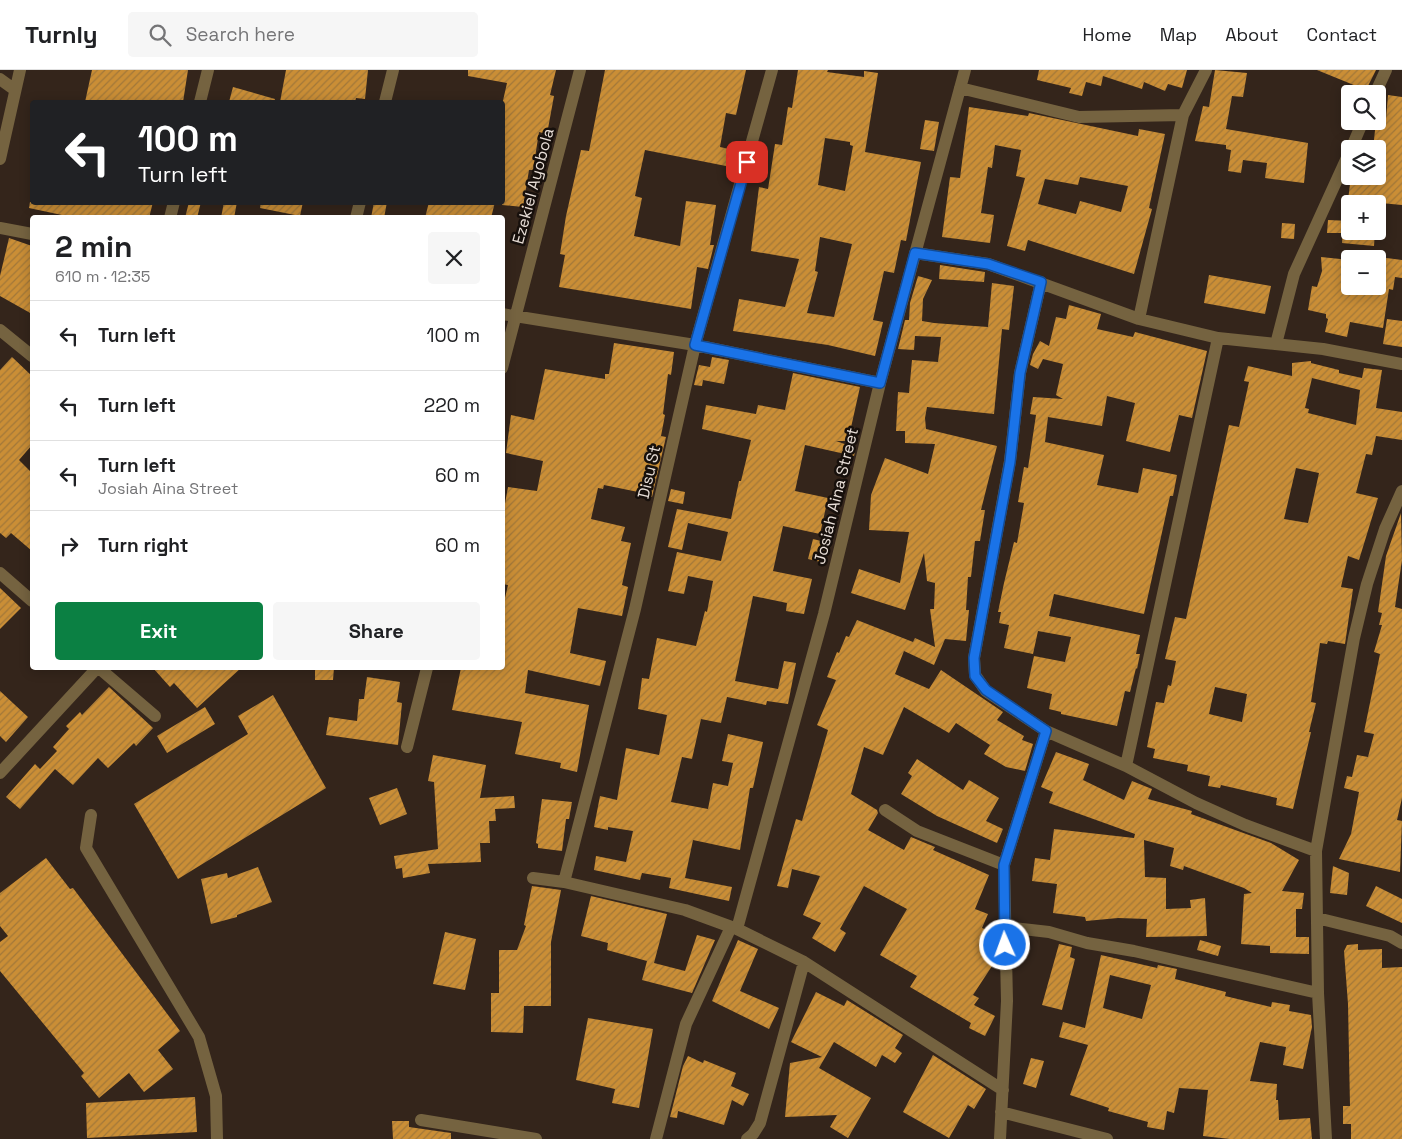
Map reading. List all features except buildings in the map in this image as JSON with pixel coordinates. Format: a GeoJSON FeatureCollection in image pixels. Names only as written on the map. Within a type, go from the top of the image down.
{"type":"FeatureCollection","features":[{"type":"Feature","properties":{"kind":"street"},"geometry":{"type":"LineString","coordinates":[[0,159],[20,70]]}},
{"type":"Feature","properties":{"kind":"street"},"geometry":{"type":"LineString","coordinates":[[200,100],[208,70]]}},
{"type":"Feature","properties":{"kind":"street"},"geometry":{"type":"LineString","coordinates":[[386,100],[393,70]]}},
{"type":"Feature","properties":{"kind":"street","name":"Ezekiel Ayobola"},"geometry":{"type":"LineString","coordinates":[[505,356],[580,70]]}},
{"type":"Feature","properties":{"kind":"street","name":"Disu St"},"geometry":{"type":"LineString","coordinates":[[564,882],[635,609],[695,345],[772,70]]}},
{"type":"Feature","properties":{"kind":"street","name":"Josiah Aina Street"},"geometry":{"type":"LineString","coordinates":[[656,1139],[686,1024],[734,928],[824,614],[880,383],[965,70]]}},
{"type":"Feature","properties":{"kind":"street"},"geometry":{"type":"LineString","coordinates":[[1139,319],[1183,115],[1206,70]]}},
{"type":"Feature","properties":{"kind":"street"},"geometry":{"type":"LineString","coordinates":[[1379,85],[1386,70]]}},
{"type":"Feature","properties":{"kind":"street"},"geometry":{"type":"LineString","coordinates":[[0,79],[15,90]]}},
{"type":"Feature","properties":{"kind":"street"},"geometry":{"type":"LineString","coordinates":[[960,88],[1079,118],[1183,115]]}},
{"type":"Feature","properties":{"kind":"street"},"geometry":{"type":"LineString","coordinates":[[1276,344],[1294,274],[1341,170]]}},
{"type":"Feature","properties":{"kind":"street"},"geometry":{"type":"LineString","coordinates":[[0,228],[30,234]]}},
{"type":"Feature","properties":{"kind":"street"},"geometry":{"type":"LineString","coordinates":[[915,253],[988,264],[1139,319],[1218,338],[1341,352],[1402,364]]}},
{"type":"Feature","properties":{"kind":"street"},"geometry":{"type":"LineString","coordinates":[[1041,282],[1020,373],[1010,462],[974,658],[975,676],[986,690],[1046,731],[1126,766],[1196,803],[1245,825],[1316,850]]}},
{"type":"Feature","properties":{"kind":"street"},"geometry":{"type":"LineString","coordinates":[[505,314],[695,345],[880,383]]}},
{"type":"Feature","properties":{"kind":"street"},"geometry":{"type":"LineString","coordinates":[[0,330],[30,354]]}},
{"type":"Feature","properties":{"kind":"street"},"geometry":{"type":"LineString","coordinates":[[1126,766],[1218,338]]}},
{"type":"Feature","properties":{"kind":"street"},"geometry":{"type":"LineString","coordinates":[[1326,1139],[1318,993],[1316,850],[1356,629],[1367,584],[1385,529],[1402,491]]}},
{"type":"Feature","properties":{"kind":"street"},"geometry":{"type":"LineString","coordinates":[[0,573],[30,599]]}},
{"type":"Feature","properties":{"kind":"street"},"geometry":{"type":"LineString","coordinates":[[0,773],[96,670]]}},
{"type":"Feature","properties":{"kind":"street"},"geometry":{"type":"LineString","coordinates":[[100,670],[155,716]]}},
{"type":"Feature","properties":{"kind":"street"},"geometry":{"type":"LineString","coordinates":[[407,747],[426,670]]}},
{"type":"Feature","properties":{"kind":"street"},"geometry":{"type":"LineString","coordinates":[[1000,1139],[1007,1001],[1004,865],[1046,731]]}},
{"type":"Feature","properties":{"kind":"street"},"geometry":{"type":"LineString","coordinates":[[885,810],[917,831],[1004,865]]}},
{"type":"Feature","properties":{"kind":"street"},"geometry":{"type":"LineString","coordinates":[[91,815],[86,848],[198,1037],[216,1096],[217,1139]]}},
{"type":"Feature","properties":{"kind":"street"},"geometry":{"type":"LineString","coordinates":[[533,878],[564,882],[685,910],[734,928],[804,962],[1003,1090]]}},
{"type":"Feature","properties":{"kind":"street"},"geometry":{"type":"LineString","coordinates":[[1317,918],[1390,936],[1402,943]]}},
{"type":"Feature","properties":{"kind":"street"},"geometry":{"type":"LineString","coordinates":[[1004,927],[1048,932],[1318,993]]}},
{"type":"Feature","properties":{"kind":"street"},"geometry":{"type":"LineString","coordinates":[[747,1139],[753,1134],[760,1123],[804,962]]}},
{"type":"Feature","properties":{"kind":"street"},"geometry":{"type":"LineString","coordinates":[[1001,1112],[1107,1139]]}},
{"type":"Feature","properties":{"kind":"street"},"geometry":{"type":"LineString","coordinates":[[421,1120],[536,1139]]}},
{"type":"Feature","properties":{"kind":"route"},"geometry":{"type":"LineString","coordinates":[[747,162],[695,345],[880,383],[915,253],[988,264],[1041,282],[1020,373],[1010,462],[974,658],[975,676],[986,690],[1046,731],[1004,865],[1005,945]]}}]}
